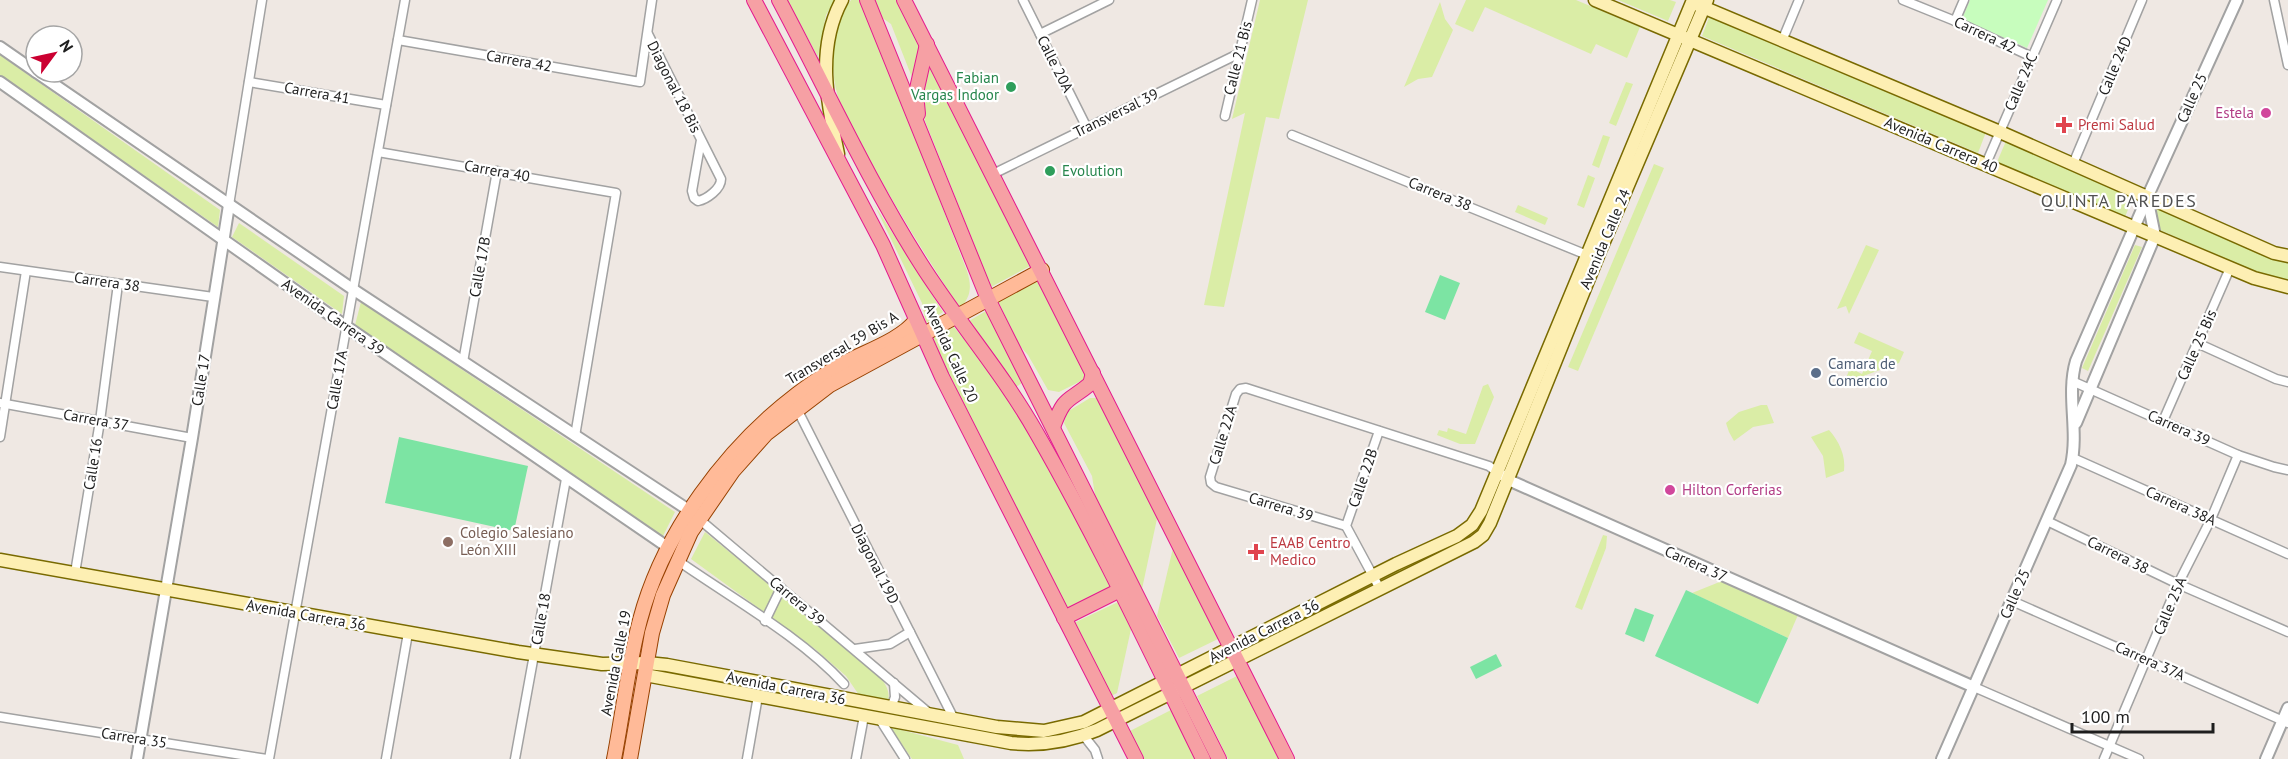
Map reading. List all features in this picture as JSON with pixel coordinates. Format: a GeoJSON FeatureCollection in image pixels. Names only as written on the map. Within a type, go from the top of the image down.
{"type":"FeatureCollection","features":[{"type":"Feature","properties":{"kind":"highway","name":"Avenida Calle 20"},"geometry":{"type":"LineString","coordinates":[[754,0],[886,253],[942,377],[1136,759]]}},
{"type":"Feature","properties":{"kind":"highway","name":"Avenida Calle 20"},"geometry":{"type":"LineString","coordinates":[[779,0],[888,210],[956,316],[1023,409],[1120,590],[1174,684]]}},
{"type":"Feature","properties":{"kind":"highway"},"geometry":{"type":"LineString","coordinates":[[867,0],[988,298],[1053,427],[1174,684],[1203,759]]}},
{"type":"Feature","properties":{"kind":"highway"},"geometry":{"type":"LineString","coordinates":[[904,0],[1287,759]]}},
{"type":"Feature","properties":{"kind":"highway"},"geometry":{"type":"LineString","coordinates":[[783,57],[795,31]]}},
{"type":"Feature","properties":{"kind":"highway"},"geometry":{"type":"LineString","coordinates":[[919,129],[916,93],[927,44]]}},
{"type":"Feature","properties":{"kind":"highway"},"geometry":{"type":"LineString","coordinates":[[840,164],[888,210]]}},
{"type":"Feature","properties":{"kind":"highway"},"geometry":{"type":"LineString","coordinates":[[1053,427],[1064,402],[1090,384],[1093,373]]}},
{"type":"Feature","properties":{"kind":"highway"},"geometry":{"type":"LineString","coordinates":[[1065,618],[1120,590]]}},
{"type":"Feature","properties":{"kind":"highway"},"geometry":{"type":"LineString","coordinates":[[1174,684],[1219,759]]}},
{"type":"Feature","properties":{"kind":"main road"},"geometry":{"type":"LineString","coordinates":[[840,164],[825,73],[826,44],[832,22],[842,0]]}},
{"type":"Feature","properties":{"kind":"main road","name":"Avenida Carrera 40"},"geometry":{"type":"LineString","coordinates":[[1595,0],[2230,268],[2264,282],[2288,287]]}},
{"type":"Feature","properties":{"kind":"main road"},"geometry":{"type":"LineString","coordinates":[[1696,2],[1782,41],[2000,132],[2274,253],[2288,256]]}},
{"type":"Feature","properties":{"kind":"main road","name":"Avenida Calle 24"},"geometry":{"type":"LineString","coordinates":[[1502,475],[1600,251],[1696,2]]}},
{"type":"Feature","properties":{"kind":"main road","name":"Avenida Calle 24"},"geometry":{"type":"LineString","coordinates":[[1502,475],[1587,255],[1684,38]]}},
{"type":"Feature","properties":{"kind":"main road","name":"Transversal 39 Bis A"},"geometry":{"type":"LineString","coordinates":[[694,515],[766,434],[830,385],[1042,270]]}},
{"type":"Feature","properties":{"kind":"main road","name":"Transversal 39 Bis A"},"geometry":{"type":"LineString","coordinates":[[694,515],[729,458],[764,421],[812,384],[843,364],[905,332],[916,320]]}},
{"type":"Feature","properties":{"kind":"main road","name":"Avenida Carrera 36"},"geometry":{"type":"LineString","coordinates":[[1234,654],[1372,576],[1466,530],[1477,518],[1502,475]]}},
{"type":"Feature","properties":{"kind":"main road","name":"Avenida Carrera 36"},"geometry":{"type":"LineString","coordinates":[[646,669],[884,711],[1027,744],[1057,743],[1084,736],[1114,715],[1234,654],[1380,589],[1464,548],[1483,535],[1490,523],[1502,475]]}},
{"type":"Feature","properties":{"kind":"main road","name":"Avenida Calle 19"},"geometry":{"type":"LineString","coordinates":[[614,759],[642,612],[669,548],[694,515]]}},
{"type":"Feature","properties":{"kind":"main road","name":"Avenida Calle 19"},"geometry":{"type":"LineString","coordinates":[[630,759],[655,622],[694,515]]}},
{"type":"Feature","properties":{"kind":"main road","name":"Avenida Carrera 36"},"geometry":{"type":"LineString","coordinates":[[0,560],[408,633],[602,664],[631,664],[758,696],[864,716],[884,711],[931,715],[997,727],[1044,731],[1114,715]]}},
{"type":"Feature","properties":{"kind":"street","name":"Calle 17"},"geometry":{"type":"LineString","coordinates":[[137,759],[192,438],[262,0]]}},
{"type":"Feature","properties":{"kind":"street","name":"Calle 17A"},"geometry":{"type":"LineString","coordinates":[[268,759],[405,0]]}},
{"type":"Feature","properties":{"kind":"street"},"geometry":{"type":"LineString","coordinates":[[648,33],[652,0]]}},
{"type":"Feature","properties":{"kind":"street","name":"Calle 20A"},"geometry":{"type":"LineString","coordinates":[[1023,0],[1087,128]]}},
{"type":"Feature","properties":{"kind":"street"},"geometry":{"type":"LineString","coordinates":[[1040,34],[1109,0]]}},
{"type":"Feature","properties":{"kind":"street","name":"Calle 21 Bis"},"geometry":{"type":"LineString","coordinates":[[1225,116],[1252,0]]}},
{"type":"Feature","properties":{"kind":"street"},"geometry":{"type":"LineString","coordinates":[[1782,41],[1799,0]]}},
{"type":"Feature","properties":{"kind":"street","name":"Carrera 42"},"geometry":{"type":"LineString","coordinates":[[1904,0],[2032,57]]}},
{"type":"Feature","properties":{"kind":"street"},"geometry":{"type":"LineString","coordinates":[[1955,21],[1964,0]]}},
{"type":"Feature","properties":{"kind":"street","name":"Calle 24C"},"geometry":{"type":"LineString","coordinates":[[1986,164],[2057,0]]}},
{"type":"Feature","properties":{"kind":"street","name":"Calle 24D"},"geometry":{"type":"LineString","coordinates":[[2073,164],[2142,0]]}},
{"type":"Feature","properties":{"kind":"street","name":"Calle 25"},"geometry":{"type":"LineString","coordinates":[[1942,759],[2073,458],[2075,425],[2072,381],[2076,361],[2147,197],[2237,0]]}},
{"type":"Feature","properties":{"kind":"street"},"geometry":{"type":"LineString","coordinates":[[2274,0],[2288,65]]}},
{"type":"Feature","properties":{"kind":"street","name":"Carrera 42"},"geometry":{"type":"LineString","coordinates":[[398,40],[640,82],[648,33]]}},
{"type":"Feature","properties":{"kind":"street","name":"Diagonal 18 Bis"},"geometry":{"type":"LineString","coordinates":[[648,33],[721,179],[721,184],[698,201],[694,198],[692,191],[701,140]]}},
{"type":"Feature","properties":{"kind":"street"},"geometry":{"type":"LineString","coordinates":[[0,47],[24,64]]}},
{"type":"Feature","properties":{"kind":"street","name":"Transversal 39"},"geometry":{"type":"LineString","coordinates":[[993,174],[1240,53]]}},
{"type":"Feature","properties":{"kind":"street","name":"Avenida Carrera 39"},"geometry":{"type":"LineString","coordinates":[[0,82],[347,327],[669,548]]}},
{"type":"Feature","properties":{"kind":"street","name":"Carrera 41"},"geometry":{"type":"LineString","coordinates":[[249,82],[386,105]]}},
{"type":"Feature","properties":{"kind":"street"},"geometry":{"type":"LineString","coordinates":[[53,84],[354,290],[694,515]]}},
{"type":"Feature","properties":{"kind":"street","name":"Carrera 38"},"geometry":{"type":"LineString","coordinates":[[1292,135],[1587,255]]}},
{"type":"Feature","properties":{"kind":"street","name":"Carrera 40"},"geometry":{"type":"LineString","coordinates":[[378,152],[616,193],[575,436]]}},
{"type":"Feature","properties":{"kind":"street","name":"Calle 17B"},"geometry":{"type":"LineString","coordinates":[[464,362],[497,171]]}},
{"type":"Feature","properties":{"kind":"street"},"geometry":{"type":"LineString","coordinates":[[2147,197],[2155,236]]}},
{"type":"Feature","properties":{"kind":"street","name":"Calle 25"},"geometry":{"type":"LineString","coordinates":[[2075,425],[2155,236]]}},
{"type":"Feature","properties":{"kind":"street","name":"Carrera 38"},"geometry":{"type":"LineString","coordinates":[[0,267],[213,297]]}},
{"type":"Feature","properties":{"kind":"street","name":"Calle 25 Bis"},"geometry":{"type":"LineString","coordinates":[[2163,421],[2230,268]]}},
{"type":"Feature","properties":{"kind":"street"},"geometry":{"type":"LineString","coordinates":[[0,436],[2,403],[26,271]]}},
{"type":"Feature","properties":{"kind":"street","name":"Calle 16"},"geometry":{"type":"LineString","coordinates":[[75,573],[118,284]]}},
{"type":"Feature","properties":{"kind":"street"},"geometry":{"type":"LineString","coordinates":[[2198,343],[2276,379],[2288,382]]}},
{"type":"Feature","properties":{"kind":"street","name":"Carrera 39"},"geometry":{"type":"LineString","coordinates":[[2072,381],[2238,455],[2288,470]]}},
{"type":"Feature","properties":{"kind":"street","name":"Carrera 37"},"geometry":{"type":"LineString","coordinates":[[1246,388],[1489,466],[1502,475],[2139,759]]}},
{"type":"Feature","properties":{"kind":"street","name":"Calle 22A"},"geometry":{"type":"LineString","coordinates":[[1216,487],[1211,483],[1210,477],[1236,394],[1240,389],[1246,388]]}},
{"type":"Feature","properties":{"kind":"street","name":"Carrera 37"},"geometry":{"type":"LineString","coordinates":[[2,403],[192,438]]}},
{"type":"Feature","properties":{"kind":"street","name":"Diagonal 19D"},"geometry":{"type":"LineString","coordinates":[[797,409],[954,719]]}},
{"type":"Feature","properties":{"kind":"street","name":"Calle 22B"},"geometry":{"type":"LineString","coordinates":[[1379,431],[1346,526],[1380,589]]}},
{"type":"Feature","properties":{"kind":"street","name":"Calle 25A"},"geometry":{"type":"LineString","coordinates":[[2104,759],[2178,584],[2211,519],[2238,455]]}},
{"type":"Feature","properties":{"kind":"street","name":"Carrera 38A"},"geometry":{"type":"LineString","coordinates":[[2073,458],[2288,554]]}},
{"type":"Feature","properties":{"kind":"street","name":"Calle 18"},"geometry":{"type":"LineString","coordinates":[[515,759],[566,478]]}},
{"type":"Feature","properties":{"kind":"street","name":"Carrera 39"},"geometry":{"type":"LineString","coordinates":[[1216,487],[1346,526]]}},
{"type":"Feature","properties":{"kind":"street","name":"Carrera 39"},"geometry":{"type":"LineString","coordinates":[[694,515],[931,715]]}},
{"type":"Feature","properties":{"kind":"street","name":"Carrera 38"},"geometry":{"type":"LineString","coordinates":[[2047,520],[2178,584],[2288,632]]}},
{"type":"Feature","properties":{"kind":"street","name":"Carrera 39"},"geometry":{"type":"LineString","coordinates":[[677,560],[827,665],[844,684]]}},
{"type":"Feature","properties":{"kind":"street"},"geometry":{"type":"LineString","coordinates":[[765,621],[781,588]]}},
{"type":"Feature","properties":{"kind":"street","name":"Carrera 37A"},"geometry":{"type":"LineString","coordinates":[[2012,601],[2285,722]]}},
{"type":"Feature","properties":{"kind":"street"},"geometry":{"type":"LineString","coordinates":[[855,650],[890,644],[910,632]]}},
{"type":"Feature","properties":{"kind":"street"},"geometry":{"type":"LineString","coordinates":[[386,759],[408,633]]}},
{"type":"Feature","properties":{"kind":"street"},"geometry":{"type":"LineString","coordinates":[[894,683],[895,697],[884,711],[906,759]]}},
{"type":"Feature","properties":{"kind":"street"},"geometry":{"type":"LineString","coordinates":[[747,759],[758,696]]}},
{"type":"Feature","properties":{"kind":"street"},"geometry":{"type":"LineString","coordinates":[[2265,759],[2285,722],[2288,708]]}},
{"type":"Feature","properties":{"kind":"street"},"geometry":{"type":"LineString","coordinates":[[856,759],[864,716]]}},
{"type":"Feature","properties":{"kind":"street","name":"Carrera 35"},"geometry":{"type":"LineString","coordinates":[[0,717],[268,759]]}},
{"type":"Feature","properties":{"kind":"street"},"geometry":{"type":"LineString","coordinates":[[1084,736],[1095,750],[1098,759]]}},
{"type":"Feature","properties":{"kind":"green space"},"geometry":{"type":"Polygon","coordinates":[[[787,0],[835,0],[826,15],[818,57],[787,0]]]}},
{"type":"Feature","properties":{"kind":"green space"},"geometry":{"type":"Polygon","coordinates":[[[851,0],[859,0],[902,103],[967,271],[970,282],[969,291],[960,309],[880,178],[848,121],[838,97],[833,73],[834,47],[839,22],[851,0]]]}},
{"type":"Feature","properties":{"kind":"green space"},"geometry":{"type":"Polygon","coordinates":[[[875,0],[900,0],[919,43],[920,51],[913,80],[891,24],[881,17],[875,0]]]}},
{"type":"Feature","properties":{"kind":"green space"},"geometry":{"type":"Polygon","coordinates":[[[1260,0],[1308,0],[1279,119],[1266,117],[1224,307],[1204,305],[1245,113],[1232,119],[1260,0]]]}},
{"type":"Feature","properties":{"kind":"green space"},"geometry":{"type":"Polygon","coordinates":[[[1466,0],[1576,0],[1640,27],[1627,58],[1596,44],[1591,54],[1485,7],[1473,32],[1455,24],[1466,0]]]}},
{"type":"Feature","properties":{"kind":"green space"},"geometry":{"type":"Polygon","coordinates":[[[1618,0],[1670,0],[1676,2],[1668,21],[1618,0]]]}},
{"type":"Feature","properties":{"kind":"green space"},"geometry":{"type":"Polygon","coordinates":[[[1970,0],[2048,0],[2027,48],[1962,19],[1970,0]]]}},
{"type":"Feature","properties":{"kind":"green space"},"geometry":{"type":"Polygon","coordinates":[[[1440,2],[1445,19],[1453,30],[1432,77],[1418,79],[1404,87],[1440,2]]]}},
{"type":"Feature","properties":{"kind":"green space"},"geometry":{"type":"Polygon","coordinates":[[[1710,15],[1986,132],[1978,153],[1702,36],[1710,15]]]}},
{"type":"Feature","properties":{"kind":"green space"},"geometry":{"type":"Polygon","coordinates":[[[0,55],[24,72],[24,84],[41,84],[220,210],[218,227],[0,75],[0,55]]]}},
{"type":"Feature","properties":{"kind":"green space"},"geometry":{"type":"Polygon","coordinates":[[[932,64],[1032,265],[991,287],[925,121],[923,92],[932,64]]]}},
{"type":"Feature","properties":{"kind":"green space"},"geometry":{"type":"Polygon","coordinates":[[[1626,82],[1633,84],[1616,126],[1609,123],[1626,82]]]}},
{"type":"Feature","properties":{"kind":"green space"},"geometry":{"type":"Polygon","coordinates":[[[1603,135],[1610,137],[1599,168],[1592,165],[1603,135]]]}},
{"type":"Feature","properties":{"kind":"green space"},"geometry":{"type":"Polygon","coordinates":[[[2006,141],[2133,197],[2125,217],[1997,162],[2006,141]]]}},
{"type":"Feature","properties":{"kind":"green space"},"geometry":{"type":"Polygon","coordinates":[[[1654,164],[1664,168],[1578,371],[1568,367],[1654,164]]]}},
{"type":"Feature","properties":{"kind":"green space"},"geometry":{"type":"Polygon","coordinates":[[[1588,175],[1595,178],[1584,208],[1577,205],[1588,175]]]}},
{"type":"Feature","properties":{"kind":"green space"},"geometry":{"type":"Polygon","coordinates":[[[874,204],[943,312],[926,323],[922,303],[874,204]]]}},
{"type":"Feature","properties":{"kind":"green space"},"geometry":{"type":"Polygon","coordinates":[[[1518,205],[1548,218],[1545,225],[1515,212],[1518,205]]]}},
{"type":"Feature","properties":{"kind":"green space"},"geometry":{"type":"Polygon","coordinates":[[[2158,206],[2288,261],[2288,282],[2273,279],[2160,230],[2155,213],[2158,206]]]}},
{"type":"Feature","properties":{"kind":"green space"},"geometry":{"type":"Polygon","coordinates":[[[239,223],[344,296],[342,314],[232,237],[239,223]]]}},
{"type":"Feature","properties":{"kind":"green space"},"geometry":{"type":"Polygon","coordinates":[[[1866,245],[1879,250],[1849,314],[1846,306],[1837,309],[1866,245]]]}},
{"type":"Feature","properties":{"kind":"green space"},"geometry":{"type":"Polygon","coordinates":[[[2135,245],[2142,247],[2088,371],[2082,368],[2135,245]]]}},
{"type":"Feature","properties":{"kind":"green space"},"geometry":{"type":"Polygon","coordinates":[[[1440,275],[1460,283],[1445,320],[1425,312],[1440,275]]]}},
{"type":"Feature","properties":{"kind":"green space"},"geometry":{"type":"Polygon","coordinates":[[[1039,280],[1087,375],[1085,379],[1059,392],[1048,390],[1028,355],[1019,345],[998,301],[1039,280]]]}},
{"type":"Feature","properties":{"kind":"green space"},"geometry":{"type":"Polygon","coordinates":[[[361,302],[675,512],[663,536],[355,325],[361,302]]]}},
{"type":"Feature","properties":{"kind":"green space"},"geometry":{"type":"Polygon","coordinates":[[[986,311],[1022,383],[1016,387],[969,321],[986,311]]]}},
{"type":"Feature","properties":{"kind":"green space"},"geometry":{"type":"Polygon","coordinates":[[[954,327],[1000,388],[1020,420],[1112,587],[1067,610],[928,339],[954,327]]]}},
{"type":"Feature","properties":{"kind":"green space"},"geometry":{"type":"Polygon","coordinates":[[[1859,332],[1904,352],[1899,363],[1844,383],[1850,368],[1862,374],[1872,351],[1854,343],[1859,332]]]}},
{"type":"Feature","properties":{"kind":"green space"},"geometry":{"type":"Polygon","coordinates":[[[1488,384],[1494,397],[1475,444],[1460,444],[1437,435],[1439,430],[1447,432],[1448,428],[1466,434],[1483,386],[1488,384]]]}},
{"type":"Feature","properties":{"kind":"green space"},"geometry":{"type":"Polygon","coordinates":[[[1090,398],[1097,398],[1158,514],[1142,589],[1096,501],[1092,476],[1064,423],[1067,412],[1090,398]]]}},
{"type":"Feature","properties":{"kind":"green space"},"geometry":{"type":"Polygon","coordinates":[[[1767,405],[1774,423],[1753,427],[1734,441],[1726,423],[1739,412],[1767,405]]]}},
{"type":"Feature","properties":{"kind":"green space"},"geometry":{"type":"Polygon","coordinates":[[[1829,430],[1841,449],[1844,471],[1826,478],[1823,456],[1811,437],[1829,430]]]}},
{"type":"Feature","properties":{"kind":"green space"},"geometry":{"type":"Polygon","coordinates":[[[399,437],[528,466],[514,531],[385,503],[399,437]]]}},
{"type":"Feature","properties":{"kind":"green space"},"geometry":{"type":"Polygon","coordinates":[[[1494,489],[1497,490],[1481,525],[1468,538],[1383,581],[1381,576],[1456,541],[1494,489]]]}},
{"type":"Feature","properties":{"kind":"green space"},"geometry":{"type":"Polygon","coordinates":[[[705,532],[877,673],[888,690],[888,702],[861,698],[846,676],[815,649],[691,559],[705,532]]]}},
{"type":"Feature","properties":{"kind":"green space"},"geometry":{"type":"Polygon","coordinates":[[[1603,535],[1607,536],[1606,548],[1582,610],[1575,607],[1603,535]]]}},
{"type":"Feature","properties":{"kind":"green space"},"geometry":{"type":"Polygon","coordinates":[[[1173,548],[1218,639],[1179,658],[1157,616],[1173,548]]]}},
{"type":"Feature","properties":{"kind":"green space"},"geometry":{"type":"Polygon","coordinates":[[[1722,581],[1798,615],[1788,638],[1692,593],[1722,581]]]}},
{"type":"Feature","properties":{"kind":"green space"},"geometry":{"type":"Polygon","coordinates":[[[1367,585],[1369,590],[1255,647],[1252,642],[1367,585]]]}},
{"type":"Feature","properties":{"kind":"green space"},"geometry":{"type":"Polygon","coordinates":[[[1686,590],[1788,638],[1758,704],[1655,656],[1686,590]]]}},
{"type":"Feature","properties":{"kind":"green space"},"geometry":{"type":"Polygon","coordinates":[[[1118,602],[1131,629],[1117,693],[1111,696],[1074,623],[1118,602]]]}},
{"type":"Feature","properties":{"kind":"green space"},"geometry":{"type":"Polygon","coordinates":[[[1635,608],[1654,615],[1644,642],[1625,634],[1635,608]]]}},
{"type":"Feature","properties":{"kind":"green space"},"geometry":{"type":"Polygon","coordinates":[[[1496,654],[1502,666],[1476,679],[1470,667],[1496,654]]]}},
{"type":"Feature","properties":{"kind":"green space"},"geometry":{"type":"Polygon","coordinates":[[[1239,675],[1281,759],[1228,759],[1197,696],[1239,675]]]}},
{"type":"Feature","properties":{"kind":"green space"},"geometry":{"type":"Polygon","coordinates":[[[1171,710],[1196,759],[1142,759],[1128,732],[1171,710]]]}},
{"type":"Feature","properties":{"kind":"green space"},"geometry":{"type":"Polygon","coordinates":[[[890,727],[958,745],[964,759],[912,759],[890,727]]]}},
{"type":"Feature","properties":{"kind":"place","name":"Fabian Vargas Indoor"},"geometry":{"type":"Point","coordinates":[1011,87]}},
{"type":"Feature","properties":{"kind":"place","name":"Estela"},"geometry":{"type":"Point","coordinates":[2266,113]}},
{"type":"Feature","properties":{"kind":"place","name":"Premi Salud"},"geometry":{"type":"Point","coordinates":[2064,125]}},
{"type":"Feature","properties":{"kind":"place","name":"Evolution"},"geometry":{"type":"Point","coordinates":[1050,171]}},
{"type":"Feature","properties":{"kind":"place","name":"Camara de Comercio"},"geometry":{"type":"Point","coordinates":[1816,373]}},
{"type":"Feature","properties":{"kind":"place","name":"Hilton Corferias"},"geometry":{"type":"Point","coordinates":[1670,490]}},
{"type":"Feature","properties":{"kind":"place","name":"Colegio Salesiano León XIII"},"geometry":{"type":"Point","coordinates":[448,542]}},
{"type":"Feature","properties":{"kind":"place","name":"EAAB Centro Medico"},"geometry":{"type":"Point","coordinates":[1256,552]}},
{"type":"Feature","properties":{"kind":"district","name":"QUINTA PAREDES"},"geometry":{"type":"Point","coordinates":[2119,201]}}]}
